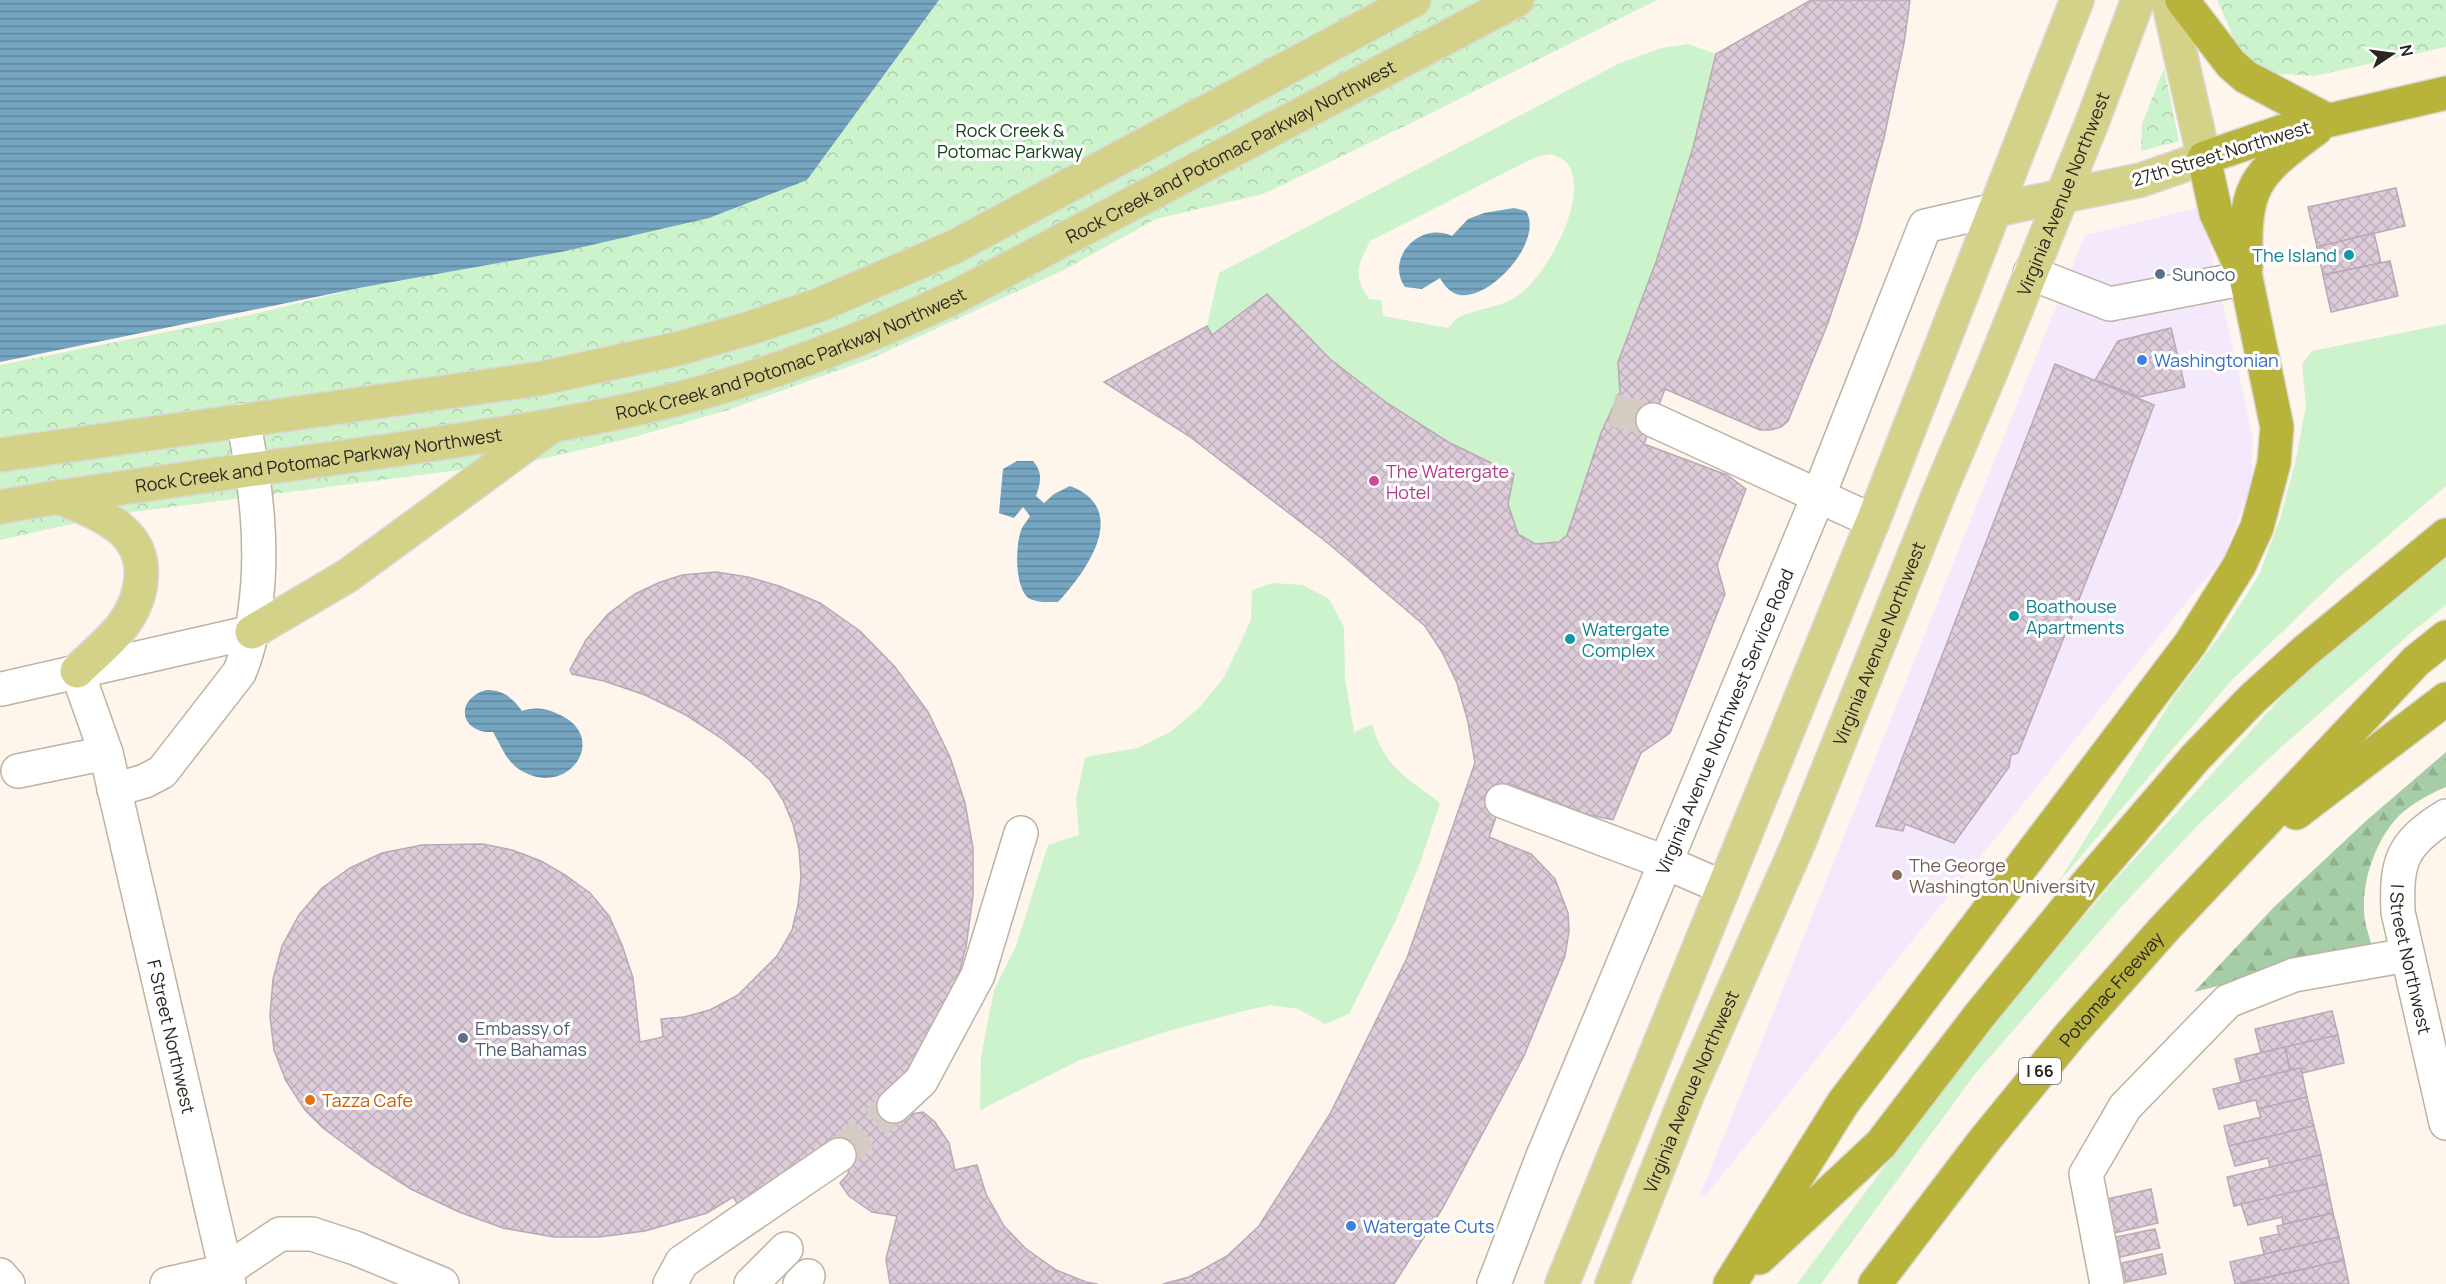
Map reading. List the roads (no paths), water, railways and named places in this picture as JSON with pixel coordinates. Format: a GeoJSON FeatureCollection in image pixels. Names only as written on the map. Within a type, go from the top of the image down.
{"type":"FeatureCollection","features":[{"type":"Feature","properties":{"kind":"highway"},"geometry":{"type":"LineString","coordinates":[[1731,1284],[1843,1103],[2190,644],[2239,566],[2257,527],[2267,496],[2274,462],[2277,427],[2246,278],[2246,215],[2258,180],[2284,153],[2327,120],[2246,77],[2231,64],[2182,0]]}},
{"type":"Feature","properties":{"kind":"highway","name":"27th Street Northwest"},"geometry":{"type":"LineString","coordinates":[[2204,158],[2283,131],[2446,93]]}},
{"type":"Feature","properties":{"kind":"highway"},"geometry":{"type":"LineString","coordinates":[[2204,158],[2216,213],[2246,278]]}},
{"type":"Feature","properties":{"kind":"highway"},"geometry":{"type":"LineString","coordinates":[[1731,1284],[1881,1144],[1979,1016],[2085,886],[2203,750],[2252,699],[2304,652],[2446,535]]}},
{"type":"Feature","properties":{"kind":"highway"},"geometry":{"type":"LineString","coordinates":[[2221,871],[2416,662],[2446,638]]}},
{"type":"Feature","properties":{"kind":"highway","name":"I 66"},"geometry":{"type":"LineString","coordinates":[[2221,871],[2446,699]]}},
{"type":"Feature","properties":{"kind":"highway","name":"Potomac Freeway"},"geometry":{"type":"LineString","coordinates":[[1875,1284],[1983,1142],[2071,1034],[2164,929],[2221,871]]}},
{"type":"Feature","properties":{"kind":"main road","name":"Rock Creek and Potomac Parkway Northwest"},"geometry":{"type":"LineString","coordinates":[[0,455],[481,388],[571,372],[681,348],[819,305],[954,247],[1414,0]]}},
{"type":"Feature","properties":{"kind":"main road","name":"Rock Creek and Potomac Parkway Northwest"},"geometry":{"type":"LineString","coordinates":[[0,507],[470,439],[627,411],[756,377],[895,325],[1031,258],[1517,0]]}},
{"type":"Feature","properties":{"kind":"main road"},"geometry":{"type":"LineString","coordinates":[[1562,1284],[1873,521],[2077,0]]}},
{"type":"Feature","properties":{"kind":"main road","name":"Virginia Avenue Northwest"},"geometry":{"type":"LineString","coordinates":[[1612,1284],[1688,1093],[1799,842],[1940,491],[2031,273],[2138,0]]}},
{"type":"Feature","properties":{"kind":"main road"},"geometry":{"type":"LineString","coordinates":[[2168,0],[2204,158]]}},
{"type":"Feature","properties":{"kind":"main road","name":"27th Street Northwest"},"geometry":{"type":"LineString","coordinates":[[1995,210],[2141,180],[2204,158]]}},
{"type":"Feature","properties":{"kind":"main road"},"geometry":{"type":"LineString","coordinates":[[252,632],[347,576],[555,424]]}},
{"type":"Feature","properties":{"kind":"main road"},"geometry":{"type":"LineString","coordinates":[[58,497],[86,509],[124,532],[134,544],[142,577],[140,593],[122,625],[77,671]]}},
{"type":"Feature","properties":{"kind":"street","name":"Virginia Avenue Northwest Service Road"},"geometry":{"type":"LineString","coordinates":[[1494,1284],[1547,1146],[1818,497],[1925,226],[1995,210]]}},
{"type":"Feature","properties":{"kind":"street"},"geometry":{"type":"LineString","coordinates":[[2031,273],[2110,304],[2246,278]]}},
{"type":"Feature","properties":{"kind":"street"},"geometry":{"type":"LineString","coordinates":[[114,790],[155,777],[171,762],[239,673],[247,656],[258,592],[260,547],[253,469],[243,420]]}},
{"type":"Feature","properties":{"kind":"street"},"geometry":{"type":"LineString","coordinates":[[1653,420],[1873,521]]}},
{"type":"Feature","properties":{"kind":"street"},"geometry":{"type":"LineString","coordinates":[[2,689],[252,632]]}},
{"type":"Feature","properties":{"kind":"street","name":"F Street Northwest"},"geometry":{"type":"LineString","coordinates":[[77,671],[106,753],[234,1280]]}},
{"type":"Feature","properties":{"kind":"street"},"geometry":{"type":"LineString","coordinates":[[18,771],[106,753]]}},
{"type":"Feature","properties":{"kind":"street"},"geometry":{"type":"LineString","coordinates":[[1502,801],[1667,863],[1722,887]]}},
{"type":"Feature","properties":{"kind":"street","name":"I Street Northwest"},"geometry":{"type":"LineString","coordinates":[[2446,816],[2421,834],[2400,864],[2397,888],[2398,912],[2446,1124]]}},
{"type":"Feature","properties":{"kind":"street"},"geometry":{"type":"LineString","coordinates":[[894,1106],[921,1081],[978,975],[1021,833]]}},
{"type":"Feature","properties":{"kind":"street"},"geometry":{"type":"LineString","coordinates":[[2107,1284],[2086,1174],[2125,1107],[2228,1001],[2294,975],[2407,955]]}},
{"type":"Feature","properties":{"kind":"street"},"geometry":{"type":"LineString","coordinates":[[670,1284],[682,1262],[838,1155]]}},
{"type":"Feature","properties":{"kind":"street"},"geometry":{"type":"LineString","coordinates":[[167,1284],[234,1280],[280,1234],[312,1234],[355,1248],[442,1284]]}},
{"type":"Feature","properties":{"kind":"street"},"geometry":{"type":"LineString","coordinates":[[751,1284],[786,1248]]}},
{"type":"Feature","properties":{"kind":"street"},"geometry":{"type":"LineString","coordinates":[[0,1275],[8,1284]]}},
{"type":"Feature","properties":{"kind":"water"},"geometry":{"type":"Polygon","coordinates":[[[0,0],[939,0],[807,180],[709,218],[561,252],[364,287],[0,362],[0,0]]]}},
{"type":"Feature","properties":{"kind":"water"},"geometry":{"type":"Polygon","coordinates":[[[1514,208],[1526,211],[1530,224],[1527,238],[1510,268],[1497,280],[1483,290],[1469,295],[1453,293],[1440,278],[1422,289],[1405,287],[1400,276],[1399,265],[1402,255],[1417,238],[1440,233],[1452,236],[1468,219],[1484,213],[1514,208]]]}},
{"type":"Feature","properties":{"kind":"water"},"geometry":{"type":"Polygon","coordinates":[[[1017,461],[1033,461],[1036,465],[1040,477],[1036,496],[1044,503],[1054,494],[1070,486],[1088,496],[1098,509],[1101,525],[1091,558],[1058,602],[1040,602],[1030,599],[1021,586],[1017,566],[1018,544],[1022,528],[1030,516],[1023,507],[1014,518],[999,513],[1003,469],[1017,461]]]}},
{"type":"Feature","properties":{"kind":"water"},"geometry":{"type":"Polygon","coordinates":[[[486,690],[507,695],[522,711],[549,710],[574,724],[582,737],[582,751],[576,763],[565,773],[551,778],[534,776],[516,767],[493,732],[474,728],[465,716],[465,708],[469,701],[486,690]]]}},
{"type":"Feature","properties":{"kind":"tunnel"},"geometry":{"type":"LineString","coordinates":[[1612,410],[1653,420]]}},
{"type":"Feature","properties":{"kind":"tunnel"},"geometry":{"type":"LineString","coordinates":[[839,1155],[894,1106]]}},
{"type":"Feature","properties":{"kind":"place","name":"The Island"},"geometry":{"type":"Point","coordinates":[2349,255]}},
{"type":"Feature","properties":{"kind":"place","name":"Sunoco"},"geometry":{"type":"Point","coordinates":[2160,274]}},
{"type":"Feature","properties":{"kind":"place","name":"Washingtonian"},"geometry":{"type":"Point","coordinates":[2142,360]}},
{"type":"Feature","properties":{"kind":"place","name":"The Watergate Hotel"},"geometry":{"type":"Point","coordinates":[1374,481]}},
{"type":"Feature","properties":{"kind":"place","name":"Boathouse Apartments"},"geometry":{"type":"Point","coordinates":[2014,616]}},
{"type":"Feature","properties":{"kind":"place","name":"Watergate Complex"},"geometry":{"type":"Point","coordinates":[1570,639]}},
{"type":"Feature","properties":{"kind":"place","name":"The George Washington University"},"geometry":{"type":"Point","coordinates":[1897,875]}},
{"type":"Feature","properties":{"kind":"place","name":"Embassy of The Bahamas"},"geometry":{"type":"Point","coordinates":[463,1038]}},
{"type":"Feature","properties":{"kind":"place","name":"Tazza Cafe"},"geometry":{"type":"Point","coordinates":[310,1100]}},
{"type":"Feature","properties":{"kind":"place","name":"Watergate Cuts"},"geometry":{"type":"Point","coordinates":[1351,1226]}},
{"type":"Feature","properties":{"kind":"park label","name":"Rock Creek & Potomac Parkway"},"geometry":{"type":"Point","coordinates":[1010,140]}}]}
